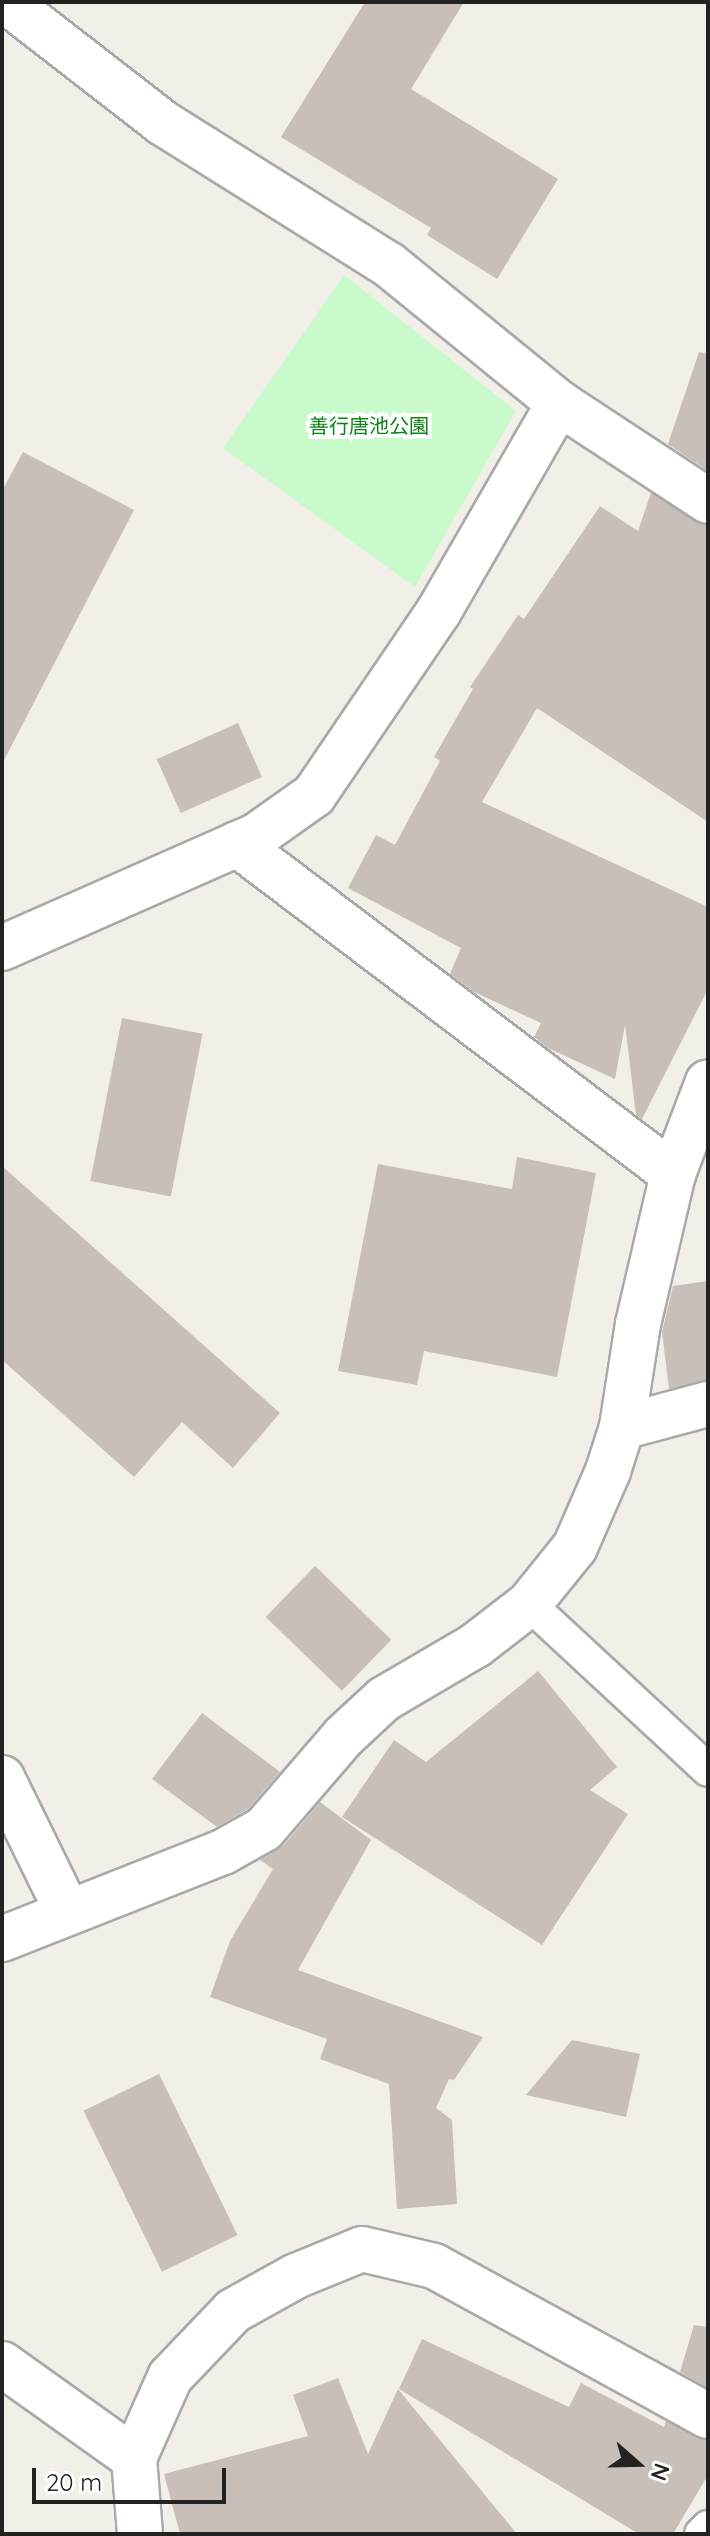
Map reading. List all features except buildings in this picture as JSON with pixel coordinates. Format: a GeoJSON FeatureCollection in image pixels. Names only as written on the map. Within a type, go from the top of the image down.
{"type":"FeatureCollection","features":[{"type":"Feature","properties":{"kind":"street"},"geometry":{"type":"LineString","coordinates":[[7,2],[163,123],[388,264],[559,403],[708,501]]}},
{"type":"Feature","properties":{"kind":"street"},"geometry":{"type":"LineString","coordinates":[[2,948],[237,844],[287,819],[314,795],[439,611],[559,403]]}},
{"type":"Feature","properties":{"kind":"street"},"geometry":{"type":"LineString","coordinates":[[237,844],[673,1174]]}},
{"type":"Feature","properties":{"kind":"street"},"geometry":{"type":"LineString","coordinates":[[2,1939],[223,1852],[264,1829],[343,1737],[384,1699],[476,1645],[529,1604],[575,1547],[622,1427],[638,1324],[673,1174],[708,1082]]}},
{"type":"Feature","properties":{"kind":"street"},"geometry":{"type":"LineString","coordinates":[[622,1427],[708,1404]]}},
{"type":"Feature","properties":{"kind":"street"},"geometry":{"type":"LineString","coordinates":[[2,1778],[68,1913]]}},
{"type":"Feature","properties":{"kind":"street"},"geometry":{"type":"LineString","coordinates":[[140,2534],[134,2458],[170,2377],[233,2311],[296,2276],[362,2249],[434,2266],[708,2416]]}},
{"type":"Feature","properties":{"kind":"street"},"geometry":{"type":"LineString","coordinates":[[2,2364],[134,2458]]}},
{"type":"Feature","properties":{"kind":"lane"},"geometry":{"type":"LineString","coordinates":[[529,1604],[708,1770]]}},
{"type":"Feature","properties":{"kind":"lane"},"geometry":{"type":"LineString","coordinates":[[701,2534],[708,2527]]}},
{"type":"Feature","properties":{"kind":"green space","name":"善行唐池公園"},"geometry":{"type":"Polygon","coordinates":[[[344,275],[516,411],[415,587],[223,448],[344,275]]]}}]}
